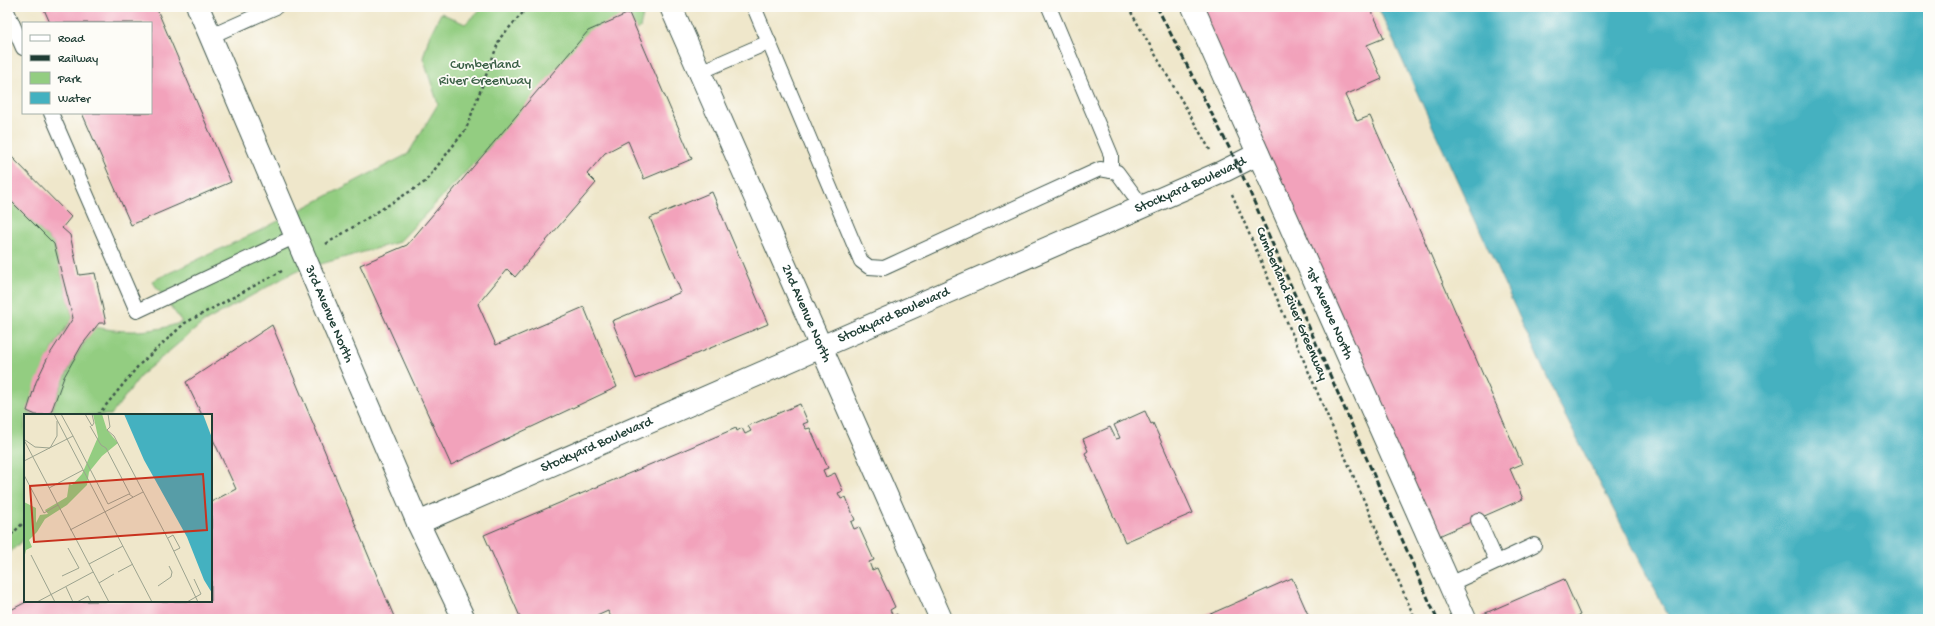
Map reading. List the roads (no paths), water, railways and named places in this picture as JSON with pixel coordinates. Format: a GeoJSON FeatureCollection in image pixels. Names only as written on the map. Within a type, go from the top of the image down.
{"type":"FeatureCollection","features":[{"type":"Feature","properties":{"kind":"street","name":"3rd Avenue North"},"geometry":{"type":"LineString","coordinates":[[198,7],[418,523],[464,619]]}},
{"type":"Feature","properties":{"kind":"street","name":"2nd Avenue North"},"geometry":{"type":"LineString","coordinates":[[671,7],[941,619]]}},
{"type":"Feature","properties":{"kind":"street","name":"1st Avenue North"},"geometry":{"type":"LineString","coordinates":[[1193,7],[1465,619]]}},
{"type":"Feature","properties":{"kind":"street","name":"Stockyard Boulevard"},"geometry":{"type":"LineString","coordinates":[[418,523],[1222,172],[1258,154]]}},
{"type":"Feature","properties":{"kind":"lane"},"geometry":{"type":"LineString","coordinates":[[211,36],[276,7]]}},
{"type":"Feature","properties":{"kind":"lane"},"geometry":{"type":"LineString","coordinates":[[754,7],[861,261],[869,267],[884,268],[1100,169],[1117,172],[1142,206]]}},
{"type":"Feature","properties":{"kind":"lane"},"geometry":{"type":"LineString","coordinates":[[1049,7],[1111,155],[1111,171]]}},
{"type":"Feature","properties":{"kind":"lane"},"geometry":{"type":"LineString","coordinates":[[7,11],[22,46]]}},
{"type":"Feature","properties":{"kind":"lane"},"geometry":{"type":"LineString","coordinates":[[700,72],[769,42]]}},
{"type":"Feature","properties":{"kind":"lane"},"geometry":{"type":"LineString","coordinates":[[51,114],[137,311],[296,236]]}},
{"type":"Feature","properties":{"kind":"lane"},"geometry":{"type":"LineString","coordinates":[[1478,520],[1497,562]]}},
{"type":"Feature","properties":{"kind":"lane"},"geometry":{"type":"LineString","coordinates":[[1450,584],[1534,545]]}},
{"type":"Feature","properties":{"kind":"water"},"geometry":{"type":"Polygon","coordinates":[[[1378,7],[1928,7],[1928,619],[1670,619],[1560,406],[1378,7]]]}},
{"type":"Feature","properties":{"kind":"railway"},"geometry":{"type":"LineString","coordinates":[[1157,7],[1237,163],[1437,619]]}},
{"type":"Feature","properties":{"kind":"park label","name":"Cumberland River Greenway"},"geometry":{"type":"Point","coordinates":[485,74]}}]}
